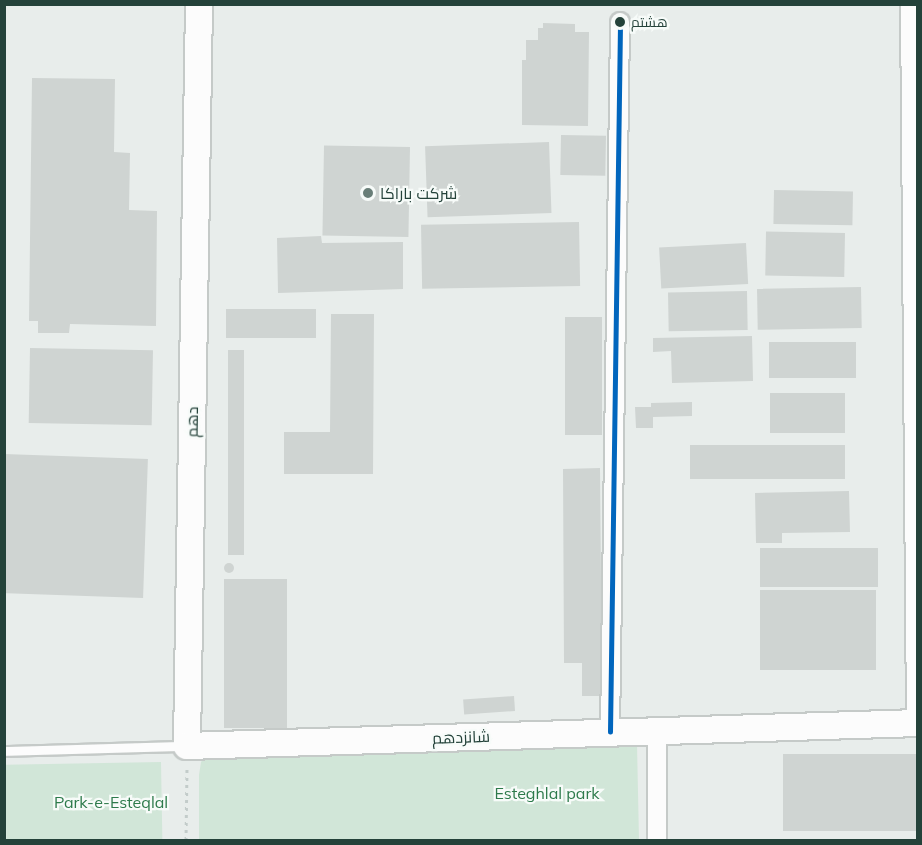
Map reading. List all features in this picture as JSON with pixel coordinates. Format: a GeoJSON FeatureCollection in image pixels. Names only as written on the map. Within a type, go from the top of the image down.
{"type":"FeatureCollection","features":[{"type":"Feature","properties":{"kind":"street","name":"دهم"},"geometry":{"type":"LineString","coordinates":[[187,746],[200,4]]}},
{"type":"Feature","properties":{"kind":"street"},"geometry":{"type":"LineString","coordinates":[[910,4],[917,723]]}},
{"type":"Feature","properties":{"kind":"street"},"geometry":{"type":"LineString","coordinates":[[610,732],[620,22]]}},
{"type":"Feature","properties":{"kind":"street","name":"شانزدهم"},"geometry":{"type":"LineString","coordinates":[[187,746],[917,723]]}},
{"type":"Feature","properties":{"kind":"street"},"geometry":{"type":"LineString","coordinates":[[657,731],[657,840]]}},
{"type":"Feature","properties":{"kind":"lane","name":"شانزدهم"},"geometry":{"type":"LineString","coordinates":[[4,750],[187,746]]}},
{"type":"Feature","properties":{"kind":"path"},"geometry":{"type":"LineString","coordinates":[[186,840],[187,746]]}},
{"type":"Feature","properties":{"kind":"green space","name":"Esteghlal park"},"geometry":{"type":"Polygon","coordinates":[[[637,744],[639,840],[199,840],[199,775],[201,762],[206,756],[637,744]]]}},
{"type":"Feature","properties":{"kind":"green space","name":"Park-e-Esteqlal"},"geometry":{"type":"Polygon","coordinates":[[[161,762],[162,840],[6,840],[5,765],[161,762]]]}},
{"type":"Feature","properties":{"kind":"building"},"geometry":{"type":"Polygon","coordinates":[[[543,23],[575,24],[575,32],[589,32],[588,126],[522,125],[522,60],[526,60],[526,40],[538,40],[538,28],[543,28],[543,23]]]}},
{"type":"Feature","properties":{"kind":"building"},"geometry":{"type":"Polygon","coordinates":[[[32,78],[115,79],[114,152],[130,153],[129,210],[157,211],[156,326],[70,324],[69,333],[38,333],[38,321],[29,321],[32,78]]]}},
{"type":"Feature","properties":{"kind":"building"},"geometry":{"type":"Polygon","coordinates":[[[561,135],[606,136],[605,176],[560,175],[561,135]]]}},
{"type":"Feature","properties":{"kind":"building"},"geometry":{"type":"Polygon","coordinates":[[[549,142],[551,213],[428,217],[425,146],[549,142]]]}},
{"type":"Feature","properties":{"kind":"building","name":"شرکت باراکا"},"geometry":{"type":"Polygon","coordinates":[[[324,145],[410,147],[408,237],[322,235],[324,145]]]}},
{"type":"Feature","properties":{"kind":"building"},"geometry":{"type":"Polygon","coordinates":[[[774,190],[853,191],[852,225],[773,224],[774,190]]]}},
{"type":"Feature","properties":{"kind":"building"},"geometry":{"type":"Polygon","coordinates":[[[579,222],[580,286],[422,289],[421,225],[579,222]]]}},
{"type":"Feature","properties":{"kind":"building"},"geometry":{"type":"Polygon","coordinates":[[[766,232],[845,233],[844,277],[765,276],[766,232]]]}},
{"type":"Feature","properties":{"kind":"building"},"geometry":{"type":"Polygon","coordinates":[[[321,236],[322,243],[403,242],[403,289],[278,293],[277,238],[321,236]]]}},
{"type":"Feature","properties":{"kind":"building"},"geometry":{"type":"Polygon","coordinates":[[[746,243],[748,284],[661,288],[659,248],[746,243]]]}},
{"type":"Feature","properties":{"kind":"building"},"geometry":{"type":"Polygon","coordinates":[[[861,287],[862,328],[758,330],[757,289],[861,287]]]}},
{"type":"Feature","properties":{"kind":"building"},"geometry":{"type":"Polygon","coordinates":[[[747,291],[748,330],[669,331],[668,292],[747,291]]]}},
{"type":"Feature","properties":{"kind":"building"},"geometry":{"type":"Polygon","coordinates":[[[226,309],[316,309],[316,338],[226,338],[226,309]]]}},
{"type":"Feature","properties":{"kind":"building"},"geometry":{"type":"Polygon","coordinates":[[[331,314],[374,314],[373,474],[284,474],[284,432],[330,432],[331,314]]]}},
{"type":"Feature","properties":{"kind":"building"},"geometry":{"type":"Polygon","coordinates":[[[565,317],[602,317],[602,435],[565,435],[565,317]]]}},
{"type":"Feature","properties":{"kind":"building"},"geometry":{"type":"Polygon","coordinates":[[[752,336],[753,381],[672,383],[671,351],[653,352],[653,338],[752,336]]]}},
{"type":"Feature","properties":{"kind":"building"},"geometry":{"type":"Polygon","coordinates":[[[769,342],[856,342],[856,378],[769,378],[769,342]]]}},
{"type":"Feature","properties":{"kind":"building"},"geometry":{"type":"Polygon","coordinates":[[[30,348],[153,350],[152,425],[29,423],[30,348]]]}},
{"type":"Feature","properties":{"kind":"building"},"geometry":{"type":"Polygon","coordinates":[[[228,350],[244,350],[244,555],[228,555],[228,350]]]}},
{"type":"Feature","properties":{"kind":"building"},"geometry":{"type":"Polygon","coordinates":[[[770,393],[845,393],[845,433],[770,433],[770,393]]]}},
{"type":"Feature","properties":{"kind":"building"},"geometry":{"type":"Polygon","coordinates":[[[692,402],[692,416],[653,417],[653,428],[636,428],[635,407],[651,407],[651,403],[692,402]]]}},
{"type":"Feature","properties":{"kind":"building"},"geometry":{"type":"Polygon","coordinates":[[[690,445],[845,445],[845,479],[690,479],[690,445]]]}},
{"type":"Feature","properties":{"kind":"building"},"geometry":{"type":"Polygon","coordinates":[[[4,454],[148,459],[143,598],[4,593],[4,454]]]}},
{"type":"Feature","properties":{"kind":"building"},"geometry":{"type":"Polygon","coordinates":[[[600,468],[602,696],[582,696],[582,663],[564,663],[563,469],[600,468]]]}},
{"type":"Feature","properties":{"kind":"building"},"geometry":{"type":"Polygon","coordinates":[[[849,491],[850,532],[782,533],[782,543],[756,543],[755,493],[849,491]]]}},
{"type":"Feature","properties":{"kind":"building"},"geometry":{"type":"Polygon","coordinates":[[[760,548],[878,548],[878,587],[760,587],[760,548]]]}},
{"type":"Feature","properties":{"kind":"building"},"geometry":{"type":"Polygon","coordinates":[[[229,563],[234,568],[229,573],[224,568],[229,563]]]}},
{"type":"Feature","properties":{"kind":"building"},"geometry":{"type":"Polygon","coordinates":[[[224,579],[287,579],[287,728],[224,728],[224,579]]]}},
{"type":"Feature","properties":{"kind":"building"},"geometry":{"type":"Polygon","coordinates":[[[760,590],[876,590],[876,670],[760,670],[760,590]]]}},
{"type":"Feature","properties":{"kind":"building"},"geometry":{"type":"Polygon","coordinates":[[[514,696],[515,711],[464,715],[463,700],[514,696]]]}},
{"type":"Feature","properties":{"kind":"building"},"geometry":{"type":"Polygon","coordinates":[[[783,754],[918,754],[918,831],[783,831],[783,754]]]}},
{"type":"Feature","properties":{"kind":"transit line"},"geometry":{"type":"LineString","coordinates":[[610,732],[620,22]]}},
{"type":"Feature","properties":{"kind":"place","name":"هشتم"},"geometry":{"type":"Point","coordinates":[620,22]}},
{"type":"Feature","properties":{"kind":"place","name":"شرکت باراکا"},"geometry":{"type":"Point","coordinates":[368,193]}}]}
